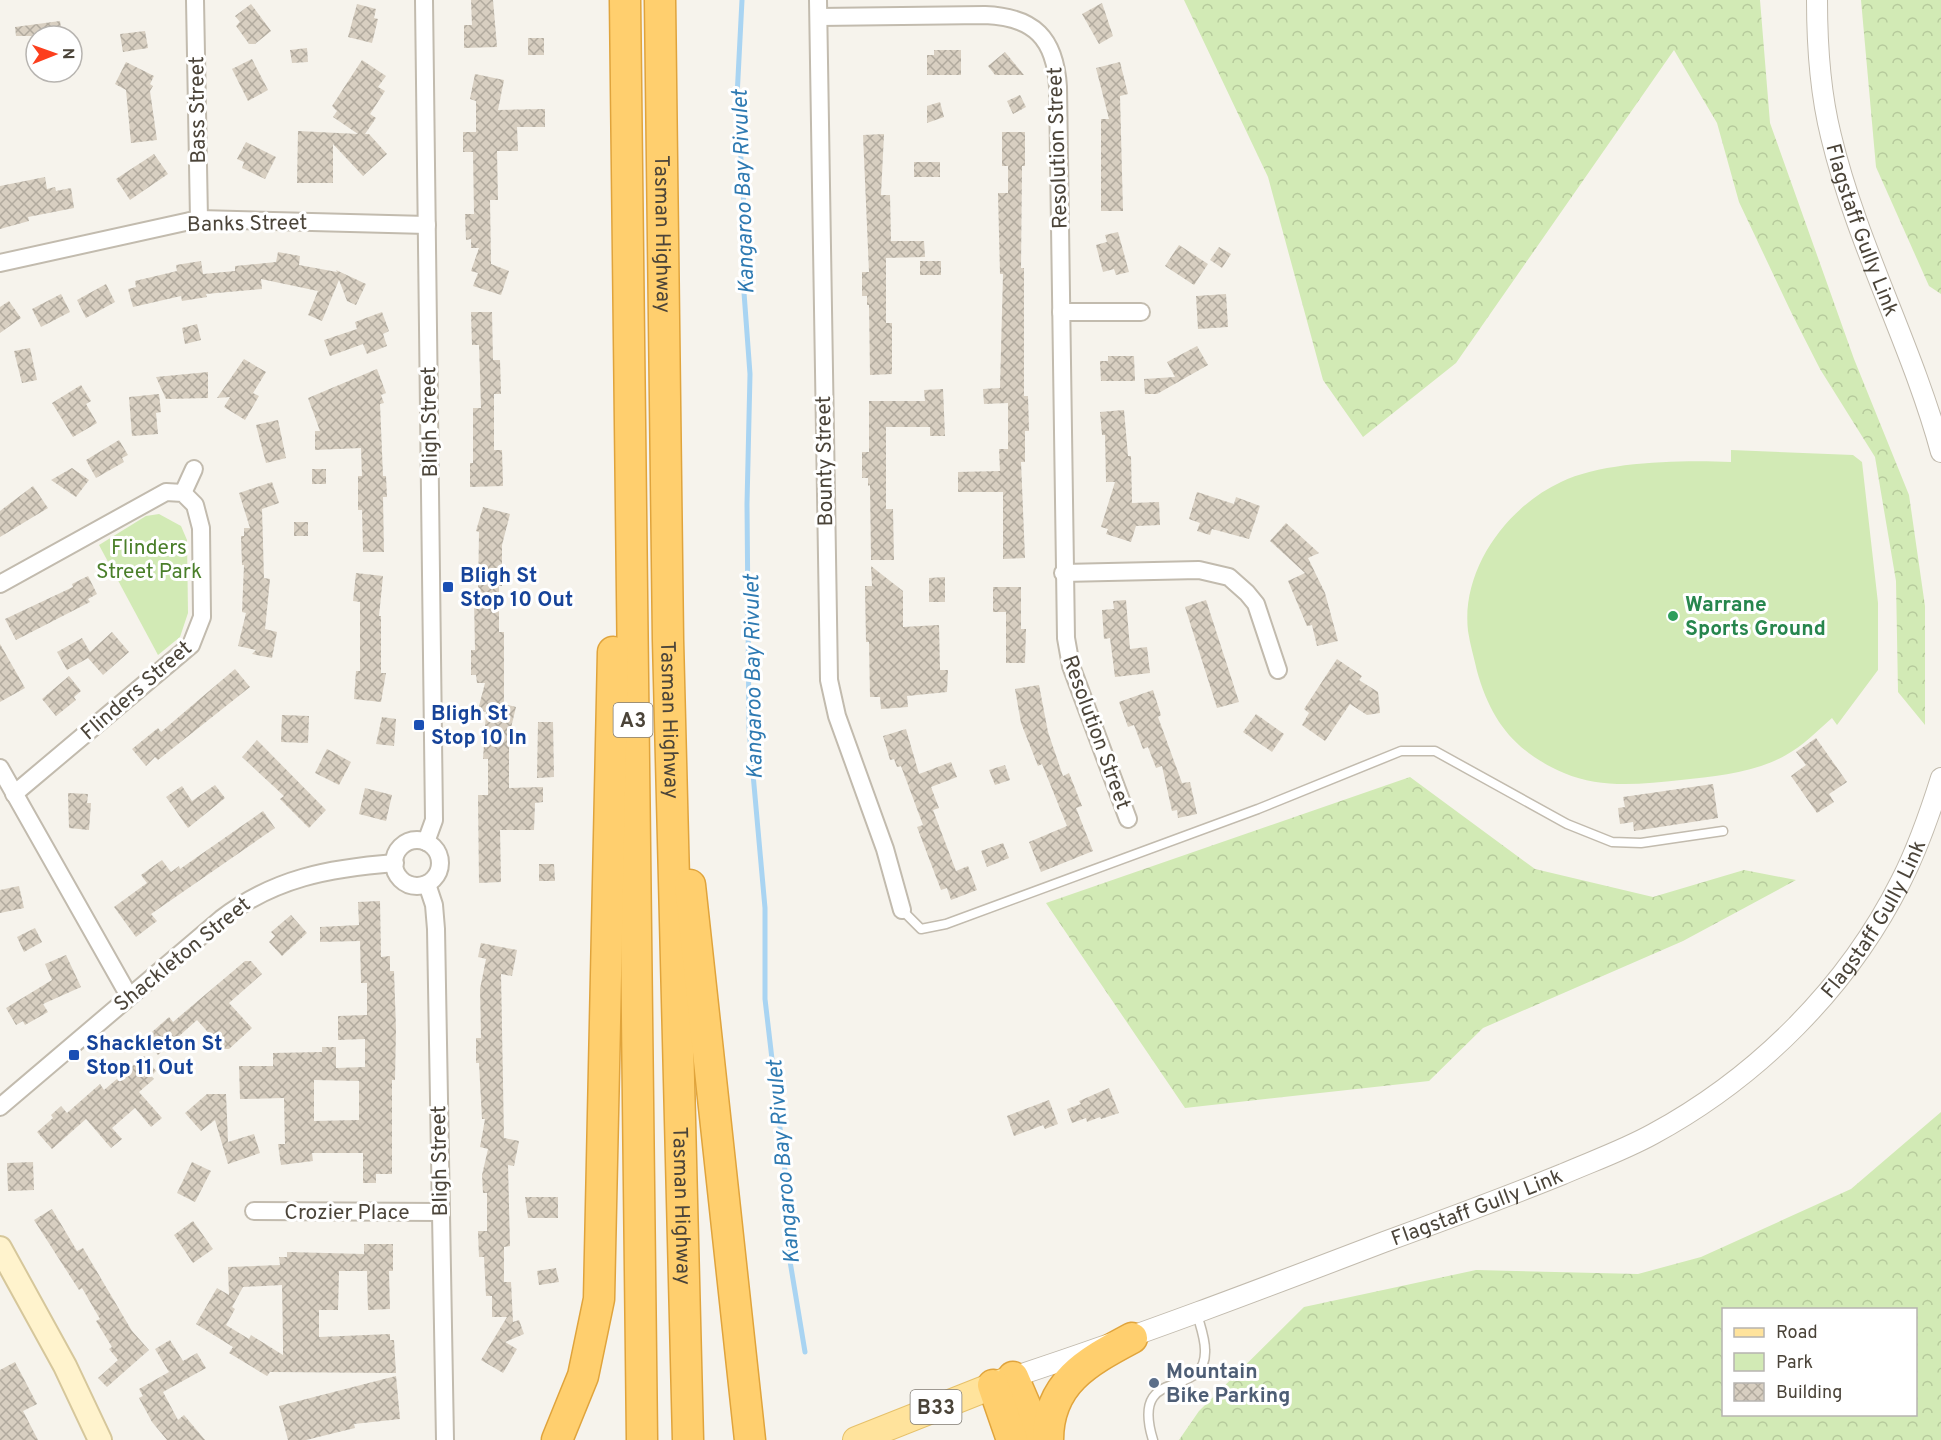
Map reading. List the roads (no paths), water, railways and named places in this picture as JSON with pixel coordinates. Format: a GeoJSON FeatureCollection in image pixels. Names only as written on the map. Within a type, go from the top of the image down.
{"type":"FeatureCollection","features":[{"type":"Feature","properties":{"kind":"highway","name":"Tasman Highway"},"geometry":{"type":"LineString","coordinates":[[625,0],[642,1440]]}},
{"type":"Feature","properties":{"kind":"highway","name":"Tasman Highway"},"geometry":{"type":"LineString","coordinates":[[660,0],[668,640],[688,1440]]}},
{"type":"Feature","properties":{"kind":"highway"},"geometry":{"type":"LineString","coordinates":[[557,1440],[583,1376],[599,1299],[626,163]]}},
{"type":"Feature","properties":{"kind":"highway"},"geometry":{"type":"LineString","coordinates":[[668,640],[690,881],[750,1440]]}},
{"type":"Feature","properties":{"kind":"highway"},"geometry":{"type":"LineString","coordinates":[[1048,1440],[1051,1410],[1071,1378],[1091,1361],[1132,1338]]}},
{"type":"Feature","properties":{"kind":"highway"},"geometry":{"type":"LineString","coordinates":[[1003,1381],[1012,1440]]}},
{"type":"Feature","properties":{"kind":"highway"},"geometry":{"type":"LineString","coordinates":[[1003,1381],[1040,1440]]}},
{"type":"Feature","properties":{"kind":"main road"},"geometry":{"type":"LineString","coordinates":[[0,1248],[65,1366],[99,1440]]}},
{"type":"Feature","properties":{"kind":"main road","name":"Flagstaff Gully Link"},"geometry":{"type":"LineString","coordinates":[[856,1440],[1003,1381]]}},
{"type":"Feature","properties":{"kind":"street","name":"Bass Street"},"geometry":{"type":"LineString","coordinates":[[195,0],[199,219]]}},
{"type":"Feature","properties":{"kind":"street","name":"Bligh Street"},"geometry":{"type":"LineString","coordinates":[[424,0],[434,820],[426,842]]}},
{"type":"Feature","properties":{"kind":"street","name":"Flagstaff Gully Link"},"geometry":{"type":"LineString","coordinates":[[1817,0],[1819,65],[1831,136],[1855,216],[1916,375],[1941,452]]}},
{"type":"Feature","properties":{"kind":"street","name":"Resolution Street"},"geometry":{"type":"LineString","coordinates":[[818,8],[1000,16],[1022,21],[1041,36],[1054,58],[1058,87],[1063,573],[1067,652],[1128,819]]}},
{"type":"Feature","properties":{"kind":"street","name":"Bounty Street"},"geometry":{"type":"LineString","coordinates":[[818,8],[829,680],[837,716],[885,849],[902,910]]}},
{"type":"Feature","properties":{"kind":"street","name":"Banks Street"},"geometry":{"type":"LineString","coordinates":[[0,263],[199,219],[427,225]]}},
{"type":"Feature","properties":{"kind":"street"},"geometry":{"type":"LineString","coordinates":[[1061,312],[1141,312]]}},
{"type":"Feature","properties":{"kind":"street"},"geometry":{"type":"LineString","coordinates":[[0,584],[157,496],[166,492],[183,493],[194,469]]}},
{"type":"Feature","properties":{"kind":"street","name":"Flinders Street"},"geometry":{"type":"LineString","coordinates":[[14,794],[185,652],[196,637],[202,617],[201,528],[195,505],[183,493]]}},
{"type":"Feature","properties":{"kind":"street"},"geometry":{"type":"LineString","coordinates":[[1063,573],[1199,570],[1229,577],[1248,592],[1256,604],[1278,670]]}},
{"type":"Feature","properties":{"kind":"street"},"geometry":{"type":"LineString","coordinates":[[0,768],[129,996]]}},
{"type":"Feature","properties":{"kind":"street","name":"Flagstaff Gully Link"},"geometry":{"type":"LineString","coordinates":[[1003,1381],[1132,1338],[1613,1153],[1654,1134],[1735,1080],[1785,1037],[1819,1002],[1861,948],[1901,880],[1941,778]]}},
{"type":"Feature","properties":{"kind":"street"},"geometry":{"type":"LineString","coordinates":[[412,841],[426,842],[437,851],[440,866],[438,873],[427,884],[408,884],[398,875],[395,862],[396,855],[405,844],[412,841]]}},
{"type":"Feature","properties":{"kind":"street","name":"Shackleton Street"},"geometry":{"type":"LineString","coordinates":[[0,1107],[221,919],[254,895],[315,872],[395,862]]}},
{"type":"Feature","properties":{"kind":"street","name":"Bligh Street"},"geometry":{"type":"LineString","coordinates":[[427,884],[434,905],[436,929],[445,1440]]}},
{"type":"Feature","properties":{"kind":"street","name":"Crozier Place"},"geometry":{"type":"LineString","coordinates":[[254,1211],[440,1212]]}},
{"type":"Feature","properties":{"kind":"lane"},"geometry":{"type":"LineString","coordinates":[[902,910],[921,929],[946,924],[1258,809],[1401,751],[1435,751],[1567,824],[1612,842],[1641,843],[1723,831]]}},
{"type":"Feature","properties":{"kind":"lane"},"geometry":{"type":"LineString","coordinates":[[1153,1440],[1147,1409],[1150,1399],[1156,1393],[1192,1377],[1199,1371],[1204,1361],[1204,1345],[1197,1313]]}},
{"type":"Feature","properties":{"kind":"waterway","name":"Kangaroo Bay Rivulet"},"geometry":{"type":"LineString","coordinates":[[742,0],[737,97],[744,207],[743,279],[750,374],[747,504],[749,729],[765,908],[765,999],[787,1188],[787,1243],[805,1352]]}},
{"type":"Feature","properties":{"kind":"place","name":"Bligh St Stop 10 Out"},"geometry":{"type":"Point","coordinates":[448,587]}},
{"type":"Feature","properties":{"kind":"place","name":"Warrane Sports Ground"},"geometry":{"type":"Point","coordinates":[1673,616]}},
{"type":"Feature","properties":{"kind":"place","name":"Bligh St Stop 10 In"},"geometry":{"type":"Point","coordinates":[419,725]}},
{"type":"Feature","properties":{"kind":"place","name":"Shackleton St Stop 11 Out"},"geometry":{"type":"Point","coordinates":[74,1055]}},
{"type":"Feature","properties":{"kind":"place","name":"Mountain Bike Parking"},"geometry":{"type":"Point","coordinates":[1154,1383]}},
{"type":"Feature","properties":{"kind":"park label","name":"Flinders Street Park"},"geometry":{"type":"Point","coordinates":[149,559]}}]}
